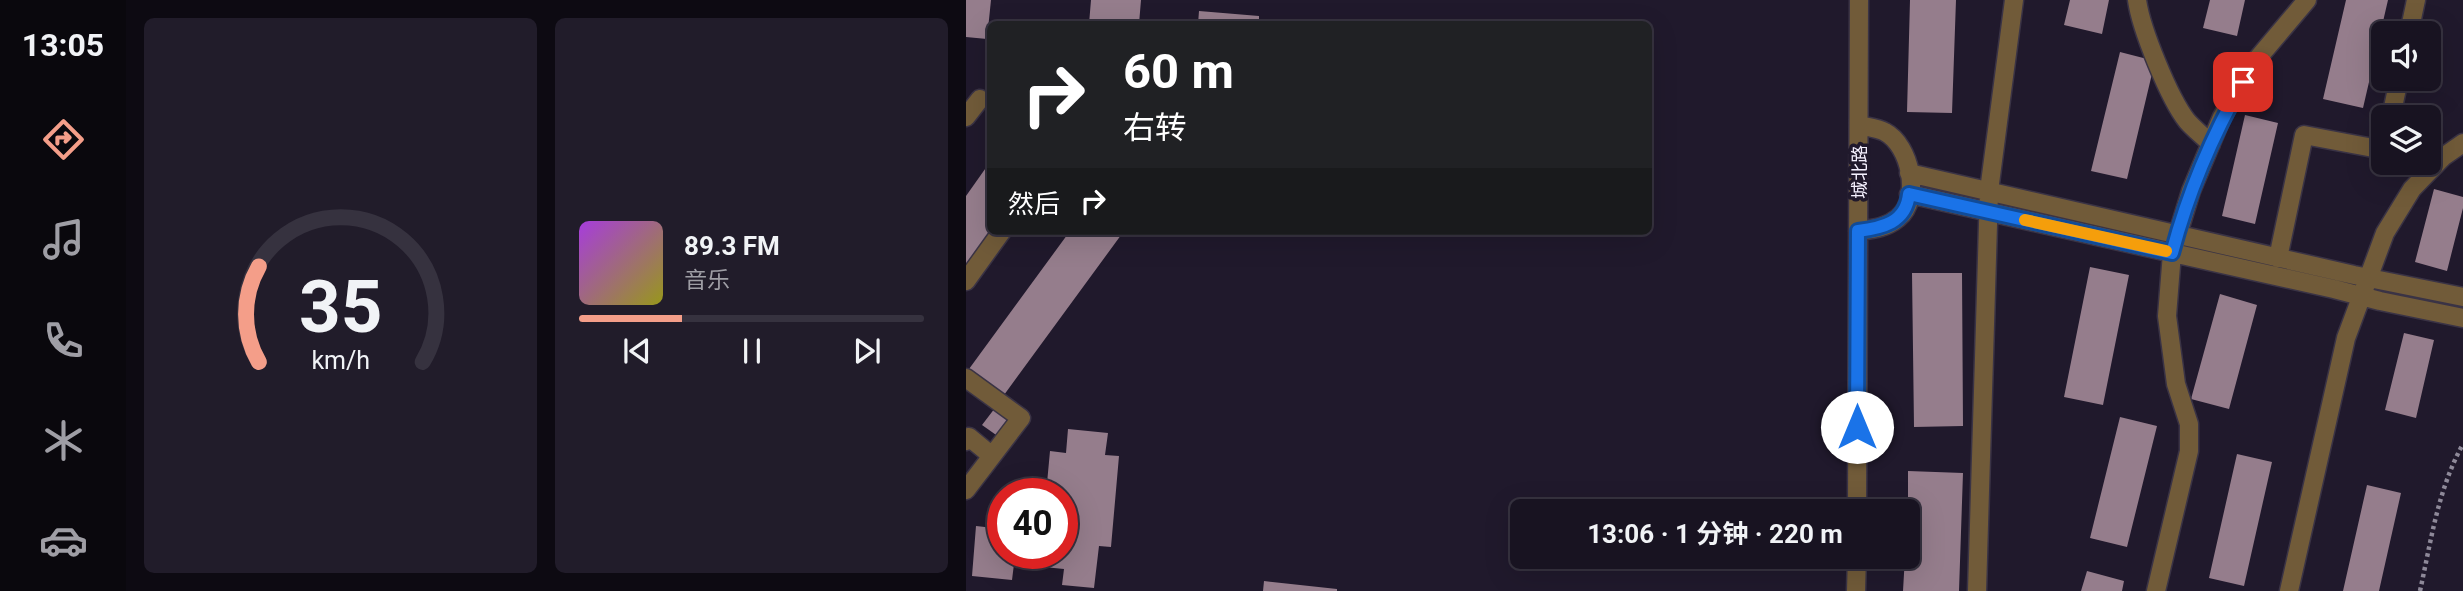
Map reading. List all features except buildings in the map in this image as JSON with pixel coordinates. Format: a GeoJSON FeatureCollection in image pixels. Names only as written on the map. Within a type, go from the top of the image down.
{"type":"FeatureCollection","features":[{"type":"Feature","properties":{"kind":"street","name":"城北路"},"geometry":{"type":"LineString","coordinates":[[1857,499],[1859,0]]}},
{"type":"Feature","properties":{"kind":"street"},"geometry":{"type":"LineString","coordinates":[[1977,591],[1989,191],[2014,0]]}},
{"type":"Feature","properties":{"kind":"street"},"geometry":{"type":"LineString","coordinates":[[2137,0],[2146,34],[2177,106],[2188,122],[2211,144]]}},
{"type":"Feature","properties":{"kind":"street"},"geometry":{"type":"LineString","coordinates":[[2156,591],[2189,451],[2189,424],[2176,384],[2167,316],[2172,253],[2191,191],[2222,117],[2253,64],[2307,0]]}},
{"type":"Feature","properties":{"kind":"street"},"geometry":{"type":"LineString","coordinates":[[2412,21],[2416,0]]}},
{"type":"Feature","properties":{"kind":"street"},"geometry":{"type":"LineString","coordinates":[[966,117],[980,99]]}},
{"type":"Feature","properties":{"kind":"street"},"geometry":{"type":"LineString","coordinates":[[1858,231],[1883,228],[1901,216],[1909,194],[1907,162],[1899,145],[1885,132],[1859,125]]}},
{"type":"Feature","properties":{"kind":"street"},"geometry":{"type":"LineString","coordinates":[[2278,258],[2304,135],[2371,148]]}},
{"type":"Feature","properties":{"kind":"street"},"geometry":{"type":"LineString","coordinates":[[2289,591],[2346,338],[2385,233],[2412,189],[2443,157],[2463,143]]}},
{"type":"Feature","properties":{"kind":"street"},"geometry":{"type":"LineString","coordinates":[[1909,173],[2278,258],[2463,297]]}},
{"type":"Feature","properties":{"kind":"street"},"geometry":{"type":"LineString","coordinates":[[1909,194],[2463,318]]}},
{"type":"Feature","properties":{"kind":"street"},"geometry":{"type":"LineString","coordinates":[[966,281],[1000,235]]}},
{"type":"Feature","properties":{"kind":"street"},"geometry":{"type":"LineString","coordinates":[[966,378],[1021,418],[966,490]]}},
{"type":"Feature","properties":{"kind":"street"},"geometry":{"type":"LineString","coordinates":[[966,441],[969,437],[992,456]]}},
{"type":"Feature","properties":{"kind":"street"},"geometry":{"type":"LineString","coordinates":[[1856,591],[1857,569]]}},
{"type":"Feature","properties":{"kind":"path"},"geometry":{"type":"LineString","coordinates":[[2420,591],[2440,499],[2453,462],[2463,444]]}},
{"type":"Feature","properties":{"kind":"slow traffic"},"geometry":{"type":"LineString","coordinates":[[2025,220],[2166,251]]}},
{"type":"Feature","properties":{"kind":"route"},"geometry":{"type":"LineString","coordinates":[[1857,427],[1858,231],[1883,228],[1901,216],[1909,194],[2172,253],[2191,191],[2222,117],[2243,82]]}}]}
